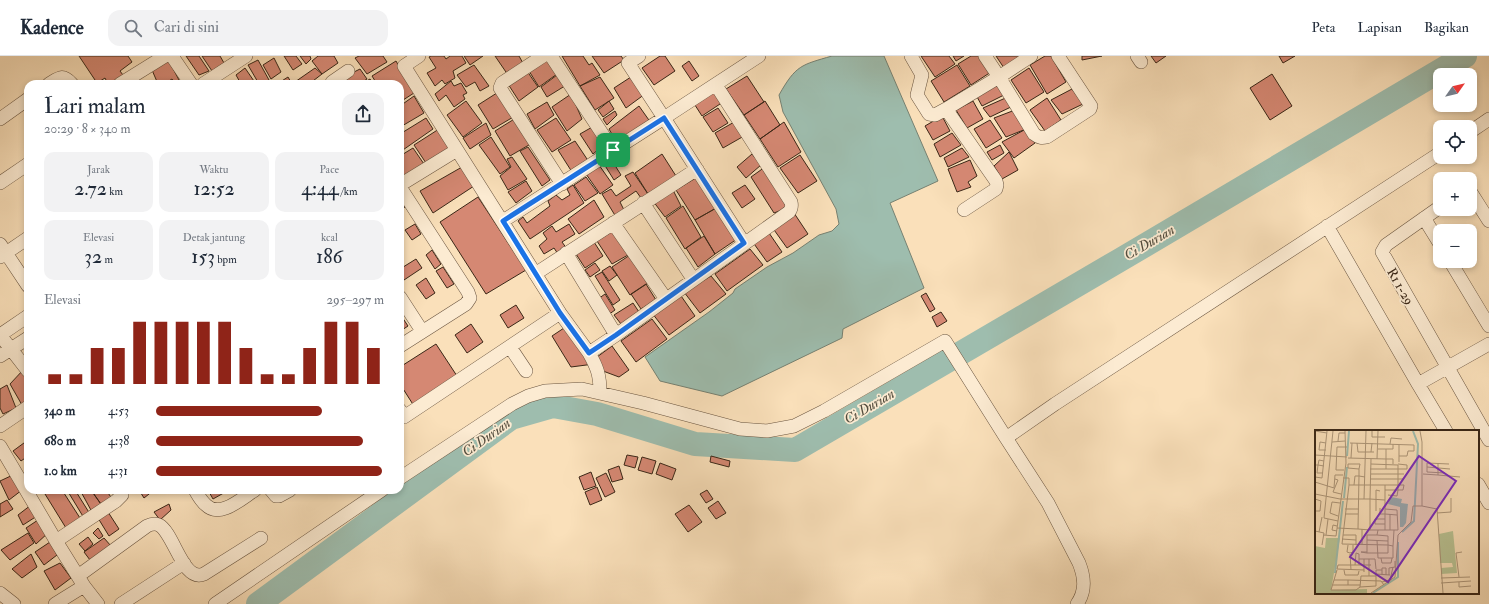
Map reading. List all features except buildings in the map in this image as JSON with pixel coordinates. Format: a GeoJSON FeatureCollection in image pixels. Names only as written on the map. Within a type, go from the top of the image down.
{"type":"FeatureCollection","features":[{"type":"Feature","properties":{"kind":"street"},"geometry":{"type":"LineString","coordinates":[[126,80],[165,56]]}},
{"type":"Feature","properties":{"kind":"street"},"geometry":{"type":"LineString","coordinates":[[172,56],[188,80]]}},
{"type":"Feature","properties":{"kind":"street"},"geometry":{"type":"LineString","coordinates":[[209,80],[246,56]]}},
{"type":"Feature","properties":{"kind":"street"},"geometry":{"type":"LineString","coordinates":[[420,56],[401,61],[560,313],[589,353],[600,376],[600,392]]}},
{"type":"Feature","properties":{"kind":"street"},"geometry":{"type":"LineString","coordinates":[[543,56],[502,83],[500,88],[562,184]]}},
{"type":"Feature","properties":{"kind":"street"},"geometry":{"type":"LineString","coordinates":[[551,56],[613,150]]}},
{"type":"Feature","properties":{"kind":"street"},"geometry":{"type":"LineString","coordinates":[[503,221],[759,56]]}},
{"type":"Feature","properties":{"kind":"street"},"geometry":{"type":"LineString","coordinates":[[911,56],[922,75],[917,95],[929,114],[935,114],[946,109],[1031,56]]}},
{"type":"Feature","properties":{"kind":"street"},"geometry":{"type":"LineString","coordinates":[[985,56],[1034,134],[1038,137],[1047,137],[1090,109],[1091,106],[1058,56]]}},
{"type":"Feature","properties":{"kind":"street"},"geometry":{"type":"LineString","coordinates":[[630,58],[664,118],[744,243]]}},
{"type":"Feature","properties":{"kind":"street"},"geometry":{"type":"LineString","coordinates":[[336,80],[348,71]]}},
{"type":"Feature","properties":{"kind":"street"},"geometry":{"type":"LineString","coordinates":[[55,80],[63,77],[69,80]]}},
{"type":"Feature","properties":{"kind":"street"},"geometry":{"type":"LineString","coordinates":[[589,353],[789,212],[792,205],[716,85]]}},
{"type":"Feature","properties":{"kind":"street"},"geometry":{"type":"LineString","coordinates":[[0,119],[24,102]]}},
{"type":"Feature","properties":{"kind":"street"},"geometry":{"type":"LineString","coordinates":[[946,109],[997,185],[996,189],[964,210]]}},
{"type":"Feature","properties":{"kind":"street"},"geometry":{"type":"LineString","coordinates":[[1477,127],[1489,118]]}},
{"type":"Feature","properties":{"kind":"street"},"geometry":{"type":"LineString","coordinates":[[404,183],[457,150]]}},
{"type":"Feature","properties":{"kind":"street"},"geometry":{"type":"LineString","coordinates":[[1006,438],[1055,404],[1433,158]]}},
{"type":"Feature","properties":{"kind":"street"},"geometry":{"type":"LineString","coordinates":[[0,183],[24,167]]}},
{"type":"Feature","properties":{"kind":"street"},"geometry":{"type":"LineString","coordinates":[[535,274],[643,203],[697,170]]}},
{"type":"Feature","properties":{"kind":"street"},"geometry":{"type":"LineString","coordinates":[[404,192],[470,295],[470,298],[466,304],[404,343]]}},
{"type":"Feature","properties":{"kind":"street"},"geometry":{"type":"LineString","coordinates":[[1477,202],[1489,221]]}},
{"type":"Feature","properties":{"kind":"street"},"geometry":{"type":"LineString","coordinates":[[643,203],[693,279]]}},
{"type":"Feature","properties":{"kind":"street"},"geometry":{"type":"LineString","coordinates":[[1433,212],[1424,218],[1433,233]]}},
{"type":"Feature","properties":{"kind":"street","name":"R1 1-29"},"geometry":{"type":"LineString","coordinates":[[1424,218],[1386,245],[1382,252],[1449,367]]}},
{"type":"Feature","properties":{"kind":"street"},"geometry":{"type":"LineString","coordinates":[[613,223],[666,299]]}},
{"type":"Feature","properties":{"kind":"street"},"geometry":{"type":"LineString","coordinates":[[1327,226],[1445,430]]}},
{"type":"Feature","properties":{"kind":"street"},"geometry":{"type":"LineString","coordinates":[[24,240],[2,252],[24,281]]}},
{"type":"Feature","properties":{"kind":"street"},"geometry":{"type":"LineString","coordinates":[[566,253],[616,335]]}},
{"type":"Feature","properties":{"kind":"street"},"geometry":{"type":"LineString","coordinates":[[1454,268],[1489,326]]}},
{"type":"Feature","properties":{"kind":"street"},"geometry":{"type":"LineString","coordinates":[[404,303],[422,331]]}},
{"type":"Feature","properties":{"kind":"street"},"geometry":{"type":"LineString","coordinates":[[404,414],[510,347],[560,313]]}},
{"type":"Feature","properties":{"kind":"street"},"geometry":{"type":"LineString","coordinates":[[24,319],[0,335],[12,348],[24,365]]}},
{"type":"Feature","properties":{"kind":"street"},"geometry":{"type":"LineString","coordinates":[[0,356],[24,340]]}},
{"type":"Feature","properties":{"kind":"street"},"geometry":{"type":"LineString","coordinates":[[404,475],[494,416],[528,396],[545,391],[582,388],[740,429],[767,431],[794,426],[824,411],[945,341],[1048,503],[1079,563],[1083,573],[1084,585],[1082,597],[1077,604]]}},
{"type":"Feature","properties":{"kind":"street"},"geometry":{"type":"LineString","coordinates":[[1418,384],[1489,344]]}},
{"type":"Feature","properties":{"kind":"street"},"geometry":{"type":"LineString","coordinates":[[510,347],[526,371]]}},
{"type":"Feature","properties":{"kind":"street"},"geometry":{"type":"LineString","coordinates":[[1449,367],[1489,440]]}},
{"type":"Feature","properties":{"kind":"street"},"geometry":{"type":"LineString","coordinates":[[0,426],[24,410]]}},
{"type":"Feature","properties":{"kind":"street"},"geometry":{"type":"LineString","coordinates":[[0,446],[24,480]]}},
{"type":"Feature","properties":{"kind":"street"},"geometry":{"type":"LineString","coordinates":[[1479,486],[1489,503]]}},
{"type":"Feature","properties":{"kind":"street"},"geometry":{"type":"LineString","coordinates":[[33,494],[56,541],[81,581],[98,604]]}},
{"type":"Feature","properties":{"kind":"street"},"geometry":{"type":"LineString","coordinates":[[56,541],[116,501],[122,494]]}},
{"type":"Feature","properties":{"kind":"street"},"geometry":{"type":"LineString","coordinates":[[198,494],[205,505],[217,511],[224,510],[249,494]]}},
{"type":"Feature","properties":{"kind":"street"},"geometry":{"type":"LineString","coordinates":[[215,604],[376,494]]}},
{"type":"Feature","properties":{"kind":"street"},"geometry":{"type":"LineString","coordinates":[[56,604],[147,526],[153,524],[159,525],[164,530],[184,563],[196,576],[200,576],[261,538]]}},
{"type":"Feature","properties":{"kind":"street"},"geometry":{"type":"LineString","coordinates":[[121,604],[184,563]]}},
{"type":"Feature","properties":{"kind":"street"},"geometry":{"type":"LineString","coordinates":[[0,593],[14,604]]}},
{"type":"Feature","properties":{"kind":"shaded area"},"geometry":{"type":"Polygon","coordinates":[[[832,56],[884,56],[938,181],[890,203],[924,288],[843,329],[842,338],[722,396],[660,381],[645,357],[709,312],[733,293],[735,289],[767,267],[793,253],[819,235],[832,231],[839,224],[836,209],[783,112],[779,95],[790,78],[800,68],[806,64],[832,56]]]}},
{"type":"Feature","properties":{"kind":"waterway","name":"Ci Durian"},"geometry":{"type":"LineString","coordinates":[[258,604],[511,418],[553,406],[597,414],[695,444],[795,450],[1465,56]]}},
{"type":"Feature","properties":{"kind":"route"},"geometry":{"type":"LineString","coordinates":[[664,118],[744,243],[589,353],[560,313],[503,221],[613,150],[664,118]]}}]}
